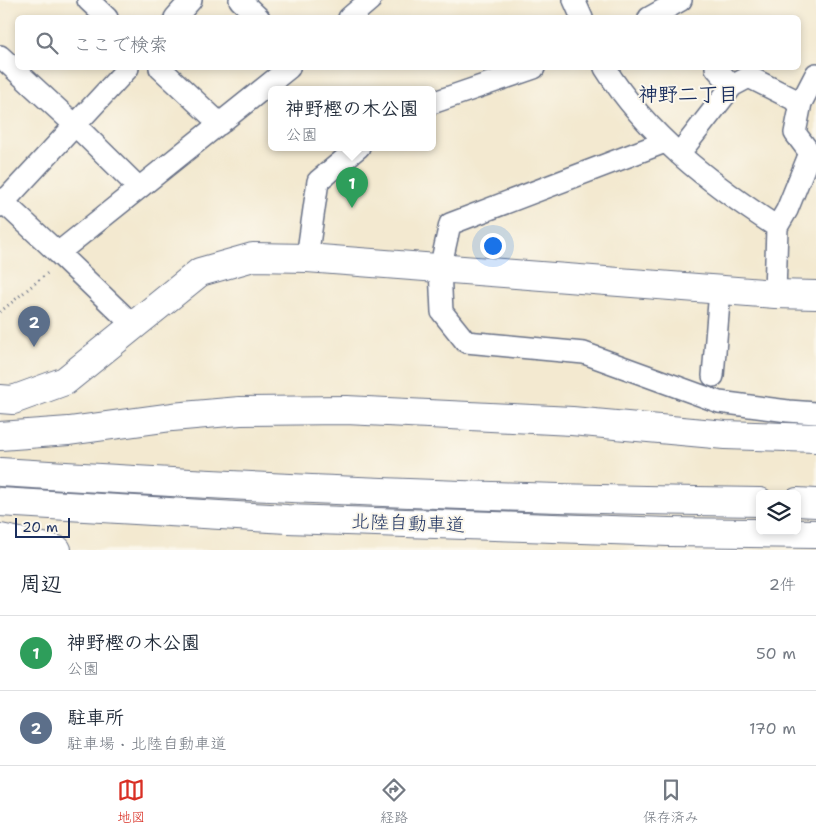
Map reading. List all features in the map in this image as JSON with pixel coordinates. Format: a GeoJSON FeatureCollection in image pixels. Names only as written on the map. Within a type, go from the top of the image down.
{"type":"FeatureCollection","features":[{"type":"Feature","properties":{"kind":"main road"},"geometry":{"type":"LineString","coordinates":[[0,399],[13,400],[65,381],[200,272],[253,257],[308,258],[816,296]]}},
{"type":"Feature","properties":{"kind":"main road"},"geometry":{"type":"LineString","coordinates":[[0,436],[69,431],[172,417],[240,411],[346,410],[572,421],[725,435],[816,438]]}},
{"type":"Feature","properties":{"kind":"main road","name":"北陸自動車道"},"geometry":{"type":"LineString","coordinates":[[0,472],[113,479],[501,496],[756,502]]}},
{"type":"Feature","properties":{"kind":"main road","name":"北陸自動車道"},"geometry":{"type":"LineString","coordinates":[[0,502],[296,520],[816,534]]}},
{"type":"Feature","properties":{"kind":"main road"},"geometry":{"type":"LineString","coordinates":[[801,502],[816,503]]}},
{"type":"Feature","properties":{"kind":"main road"},"geometry":{"type":"LineString","coordinates":[[0,538],[58,550]]}},
{"type":"Feature","properties":{"kind":"street"},"geometry":{"type":"LineString","coordinates":[[88,0],[103,15]]}},
{"type":"Feature","properties":{"kind":"street"},"geometry":{"type":"LineString","coordinates":[[177,15],[191,0]]}},
{"type":"Feature","properties":{"kind":"street"},"geometry":{"type":"LineString","coordinates":[[240,0],[256,15]]}},
{"type":"Feature","properties":{"kind":"street"},"geometry":{"type":"LineString","coordinates":[[352,15],[370,0]]}},
{"type":"Feature","properties":{"kind":"street"},"geometry":{"type":"LineString","coordinates":[[574,0],[581,15]]}},
{"type":"Feature","properties":{"kind":"street"},"geometry":{"type":"LineString","coordinates":[[0,56],[15,70]]}},
{"type":"Feature","properties":{"kind":"street"},"geometry":{"type":"LineString","coordinates":[[15,70],[139,188]]}},
{"type":"Feature","properties":{"kind":"street"},"geometry":{"type":"LineString","coordinates":[[126,70],[1,203],[61,256],[134,326]]}},
{"type":"Feature","properties":{"kind":"street"},"geometry":{"type":"LineString","coordinates":[[162,70],[220,124]]}},
{"type":"Feature","properties":{"kind":"street"},"geometry":{"type":"LineString","coordinates":[[61,256],[139,188],[288,70]]}},
{"type":"Feature","properties":{"kind":"street"},"geometry":{"type":"LineString","coordinates":[[436,102],[528,70]]}},
{"type":"Feature","properties":{"kind":"street"},"geometry":{"type":"LineString","coordinates":[[606,70],[658,135],[672,148],[742,204],[777,227]]}},
{"type":"Feature","properties":{"kind":"street"},"geometry":{"type":"LineString","coordinates":[[718,70],[732,86]]}},
{"type":"Feature","properties":{"kind":"street"},"geometry":{"type":"LineString","coordinates":[[775,294],[777,227],[787,210],[813,153],[795,133],[801,103],[816,74]]}},
{"type":"Feature","properties":{"kind":"street"},"geometry":{"type":"LineString","coordinates":[[801,103],[749,77],[732,86],[672,148],[450,224],[440,269],[442,312],[466,342],[584,353],[719,402],[816,413]]}},
{"type":"Feature","properties":{"kind":"street"},"geometry":{"type":"LineString","coordinates":[[308,258],[318,182],[354,151]]}},
{"type":"Feature","properties":{"kind":"street"},"geometry":{"type":"LineString","coordinates":[[713,376],[720,290]]}},
{"type":"Feature","properties":{"kind":"path"},"geometry":{"type":"LineString","coordinates":[[0,312],[61,256]]}},
{"type":"Feature","properties":{"kind":"place","name":"神野樫の木公園"},"geometry":{"type":"Point","coordinates":[352,208]}},
{"type":"Feature","properties":{"kind":"place","name":"駐車所"},"geometry":{"type":"Point","coordinates":[34,347]}},
{"type":"Feature","properties":{"kind":"district","name":"神野二丁目"},"geometry":{"type":"Point","coordinates":[688,94]}}]}
